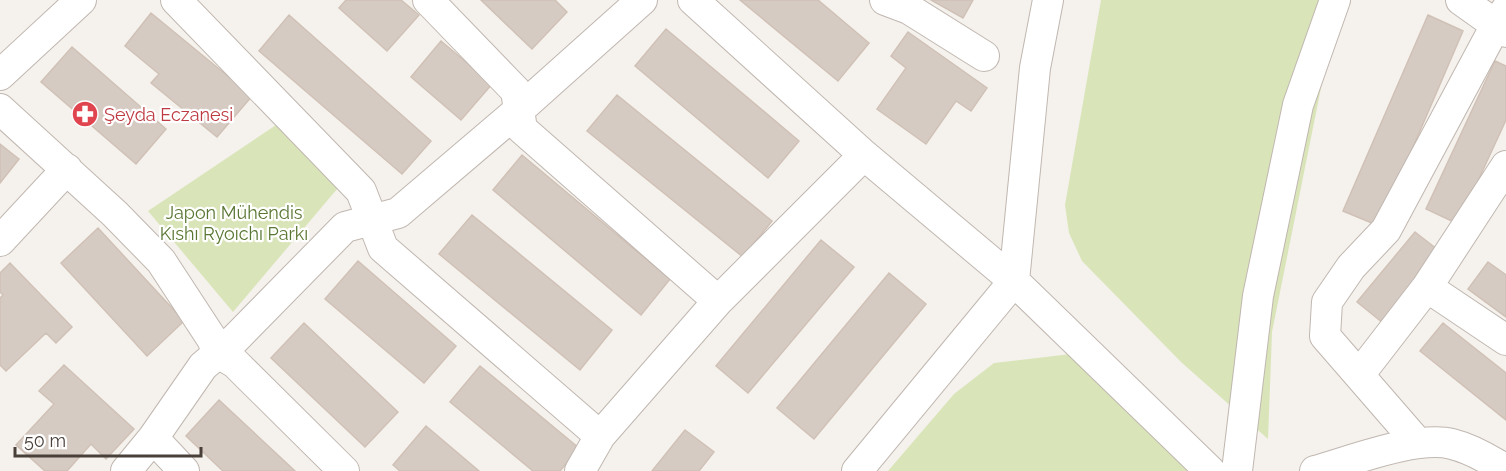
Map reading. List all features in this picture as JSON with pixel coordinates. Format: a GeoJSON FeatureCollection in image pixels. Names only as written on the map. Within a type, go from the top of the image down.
{"type":"FeatureCollection","features":[{"type":"Feature","properties":{"kind":"street"},"geometry":{"type":"LineString","coordinates":[[0,75],[81,0]]}},
{"type":"Feature","properties":{"kind":"street"},"geometry":{"type":"LineString","coordinates":[[176,0],[361,191],[383,248],[600,436]]}},
{"type":"Feature","properties":{"kind":"street"},"geometry":{"type":"LineString","coordinates":[[428,0],[516,91],[522,129],[718,301]]}},
{"type":"Feature","properties":{"kind":"street"},"geometry":{"type":"LineString","coordinates":[[126,471],[153,438],[203,366],[235,339],[345,228],[398,213],[519,110],[642,0]]}},
{"type":"Feature","properties":{"kind":"street"},"geometry":{"type":"LineString","coordinates":[[693,0],[864,155],[1014,281],[1210,471]]}},
{"type":"Feature","properties":{"kind":"street"},"geometry":{"type":"LineString","coordinates":[[885,0],[909,9],[984,56]]}},
{"type":"Feature","properties":{"kind":"street"},"geometry":{"type":"LineString","coordinates":[[857,471],[1014,281],[1035,68],[1048,0]]}},
{"type":"Feature","properties":{"kind":"street"},"geometry":{"type":"LineString","coordinates":[[1237,471],[1261,285],[1299,105],[1335,0]]}},
{"type":"Feature","properties":{"kind":"street"},"geometry":{"type":"LineString","coordinates":[[1417,442],[1325,336],[1327,302],[1351,267],[1386,230],[1502,22],[1461,0]]}},
{"type":"Feature","properties":{"kind":"street"},"geometry":{"type":"LineString","coordinates":[[0,109],[67,169],[161,261],[212,339],[218,353],[235,363],[344,471]]}},
{"type":"Feature","properties":{"kind":"street"},"geometry":{"type":"LineString","coordinates":[[580,471],[600,436],[718,301],[864,155]]}},
{"type":"Feature","properties":{"kind":"street"},"geometry":{"type":"LineString","coordinates":[[1359,375],[1427,287],[1506,166]]}},
{"type":"Feature","properties":{"kind":"street"},"geometry":{"type":"LineString","coordinates":[[0,241],[67,169]]}},
{"type":"Feature","properties":{"kind":"street"},"geometry":{"type":"LineString","coordinates":[[1427,287],[1506,340]]}},
{"type":"Feature","properties":{"kind":"street"},"geometry":{"type":"LineString","coordinates":[[153,438],[184,471]]}},
{"type":"Feature","properties":{"kind":"street"},"geometry":{"type":"LineString","coordinates":[[1315,471],[1417,442],[1450,443],[1484,456],[1506,470]]}},
{"type":"Feature","properties":{"kind":"green space"},"geometry":{"type":"Polygon","coordinates":[[[1101,0],[1345,0],[1331,38],[1272,332],[1268,439],[1181,362],[1082,261],[1069,233],[1065,205],[1101,0]]]}},
{"type":"Feature","properties":{"kind":"green space","name":"Japon Mühendis Kıshı Ryoıchı Parkı"},"geometry":{"type":"Polygon","coordinates":[[[276,125],[343,182],[233,312],[148,211],[276,125]]]}},
{"type":"Feature","properties":{"kind":"green space"},"geometry":{"type":"Polygon","coordinates":[[[1071,354],[1196,471],[888,471],[954,394],[994,363],[1071,354]]]}},
{"type":"Feature","properties":{"kind":"building"},"geometry":{"type":"Polygon","coordinates":[[[346,0],[401,0],[419,15],[387,51],[339,8],[346,0]]]}},
{"type":"Feature","properties":{"kind":"building"},"geometry":{"type":"Polygon","coordinates":[[[481,0],[555,0],[567,12],[532,49],[481,0]]]}},
{"type":"Feature","properties":{"kind":"building"},"geometry":{"type":"Polygon","coordinates":[[[740,0],[818,0],[869,43],[838,81],[740,0]]]}},
{"type":"Feature","properties":{"kind":"building"},"geometry":{"type":"Polygon","coordinates":[[[931,0],[973,0],[963,18],[931,0]]]}},
{"type":"Feature","properties":{"kind":"building"},"geometry":{"type":"Polygon","coordinates":[[[151,13],[252,96],[217,137],[151,83],[159,74],[125,46],[151,13]]]}},
{"type":"Feature","properties":{"kind":"building"},"geometry":{"type":"Polygon","coordinates":[[[289,15],[431,141],[402,174],[259,51],[289,15]]]}},
{"type":"Feature","properties":{"kind":"building"},"geometry":{"type":"Polygon","coordinates":[[[1428,15],[1463,31],[1379,226],[1343,211],[1428,15]]]}},
{"type":"Feature","properties":{"kind":"building"},"geometry":{"type":"Polygon","coordinates":[[[666,29],[799,141],[768,178],[635,66],[666,29]]]}},
{"type":"Feature","properties":{"kind":"building"},"geometry":{"type":"Polygon","coordinates":[[[908,32],[987,88],[971,111],[956,101],[926,144],[877,109],[906,68],[891,56],[908,32]]]}},
{"type":"Feature","properties":{"kind":"building"},"geometry":{"type":"Polygon","coordinates":[[[441,41],[492,84],[461,120],[411,77],[441,41]]]}},
{"type":"Feature","properties":{"kind":"building"},"geometry":{"type":"Polygon","coordinates":[[[72,47],[166,129],[136,164],[41,82],[72,47]]]}},
{"type":"Feature","properties":{"kind":"building"},"geometry":{"type":"Polygon","coordinates":[[[1495,61],[1506,66],[1506,120],[1458,224],[1426,209],[1495,61]]]}},
{"type":"Feature","properties":{"kind":"building"},"geometry":{"type":"Polygon","coordinates":[[[617,95],[772,221],[743,257],[587,131],[617,95]]]}},
{"type":"Feature","properties":{"kind":"building"},"geometry":{"type":"Polygon","coordinates":[[[0,144],[19,159],[0,183],[0,144]]]}},
{"type":"Feature","properties":{"kind":"building"},"geometry":{"type":"Polygon","coordinates":[[[522,155],[670,279],[641,315],[493,190],[522,155]]]}},
{"type":"Feature","properties":{"kind":"building"},"geometry":{"type":"Polygon","coordinates":[[[472,215],[612,330],[580,370],[439,254],[472,215]]]}},
{"type":"Feature","properties":{"kind":"building"},"geometry":{"type":"Polygon","coordinates":[[[98,228],[184,321],[147,356],[61,263],[98,228]]]}},
{"type":"Feature","properties":{"kind":"building"},"geometry":{"type":"Polygon","coordinates":[[[1415,232],[1442,253],[1383,323],[1357,302],[1415,232]]]}},
{"type":"Feature","properties":{"kind":"building"},"geometry":{"type":"Polygon","coordinates":[[[821,240],[854,267],[748,393],[716,366],[821,240]]]}},
{"type":"Feature","properties":{"kind":"building"},"geometry":{"type":"Polygon","coordinates":[[[358,261],[456,346],[424,383],[325,299],[358,261]]]}},
{"type":"Feature","properties":{"kind":"building"},"geometry":{"type":"Polygon","coordinates":[[[1488,262],[1506,275],[1506,317],[1468,289],[1488,262]]]}},
{"type":"Feature","properties":{"kind":"building"},"geometry":{"type":"Polygon","coordinates":[[[10,263],[72,327],[56,343],[46,333],[6,371],[0,365],[0,298],[3,295],[0,292],[0,273],[10,263]]]}},
{"type":"Feature","properties":{"kind":"building"},"geometry":{"type":"Polygon","coordinates":[[[889,273],[926,304],[814,439],[777,408],[889,273]]]}},
{"type":"Feature","properties":{"kind":"building"},"geometry":{"type":"Polygon","coordinates":[[[304,323],[398,412],[365,447],[271,358],[304,323]]]}},
{"type":"Feature","properties":{"kind":"building"},"geometry":{"type":"Polygon","coordinates":[[[1443,323],[1506,373],[1506,420],[1420,351],[1443,323]]]}},
{"type":"Feature","properties":{"kind":"building"},"geometry":{"type":"Polygon","coordinates":[[[64,365],[134,429],[106,459],[91,444],[67,471],[45,471],[16,445],[54,404],[39,391],[64,365]]]}},
{"type":"Feature","properties":{"kind":"building"},"geometry":{"type":"Polygon","coordinates":[[[480,366],[579,448],[560,471],[533,471],[450,402],[480,366]]]}},
{"type":"Feature","properties":{"kind":"building"},"geometry":{"type":"Polygon","coordinates":[[[219,400],[295,471],[223,471],[186,436],[219,400]]]}},
{"type":"Feature","properties":{"kind":"building"},"geometry":{"type":"Polygon","coordinates":[[[426,426],[479,471],[400,471],[393,465],[426,426]]]}},
{"type":"Feature","properties":{"kind":"building"},"geometry":{"type":"Polygon","coordinates":[[[685,430],[714,452],[699,471],[652,471],[685,430]]]}},
{"type":"Feature","properties":{"kind":"place","name":"Şeyda Eczanesi"},"geometry":{"type":"Point","coordinates":[85,114]}}]}
